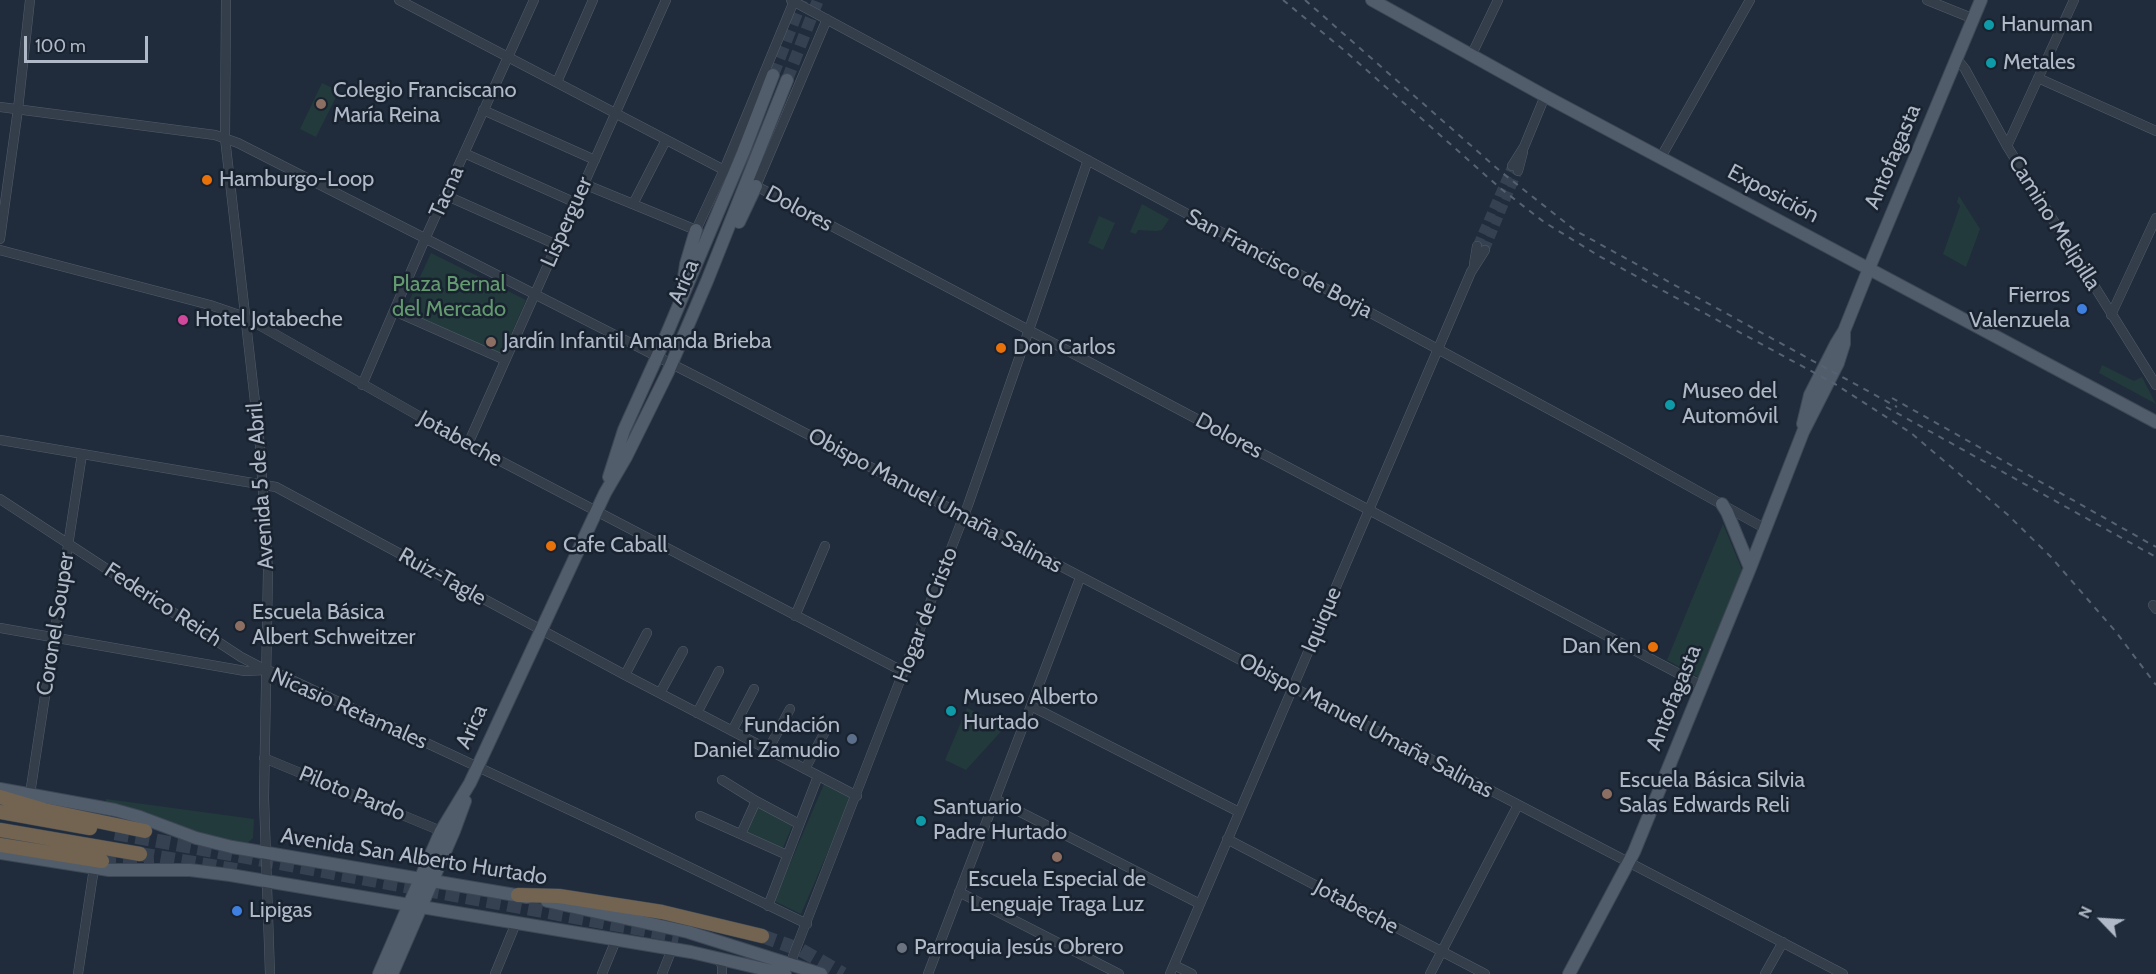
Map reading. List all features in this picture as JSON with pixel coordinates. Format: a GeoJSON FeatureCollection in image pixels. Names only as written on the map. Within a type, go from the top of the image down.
{"type":"FeatureCollection","features":[{"type":"Feature","properties":{"kind":"highway"},"geometry":{"type":"LineString","coordinates":[[0,797],[38,808],[145,831]]}},
{"type":"Feature","properties":{"kind":"highway"},"geometry":{"type":"LineString","coordinates":[[0,812],[115,833]]}},
{"type":"Feature","properties":{"kind":"highway"},"geometry":{"type":"LineString","coordinates":[[0,830],[140,854]]}},
{"type":"Feature","properties":{"kind":"highway"},"geometry":{"type":"LineString","coordinates":[[0,845],[98,865]]}},
{"type":"Feature","properties":{"kind":"highway"},"geometry":{"type":"LineString","coordinates":[[518,896],[559,896],[632,907],[688,917],[762,936]]}},
{"type":"Feature","properties":{"kind":"main road","name":"Exposición"},"geometry":{"type":"LineString","coordinates":[[1372,0],[1545,96],[2156,422]]}},
{"type":"Feature","properties":{"kind":"main road","name":"Antofagasta"},"geometry":{"type":"LineString","coordinates":[[1569,974],[1629,863],[1766,529],[1803,432],[1838,363],[1844,344],[1844,332],[1868,269],[1981,0]]}},
{"type":"Feature","properties":{"kind":"main road","name":"Arica"},"geometry":{"type":"LineString","coordinates":[[379,974],[407,906],[425,881],[454,831],[477,767],[596,513],[624,430],[657,357],[774,75]]}},
{"type":"Feature","properties":{"kind":"main road","name":"Arica"},"geometry":{"type":"LineString","coordinates":[[604,493],[626,457],[671,364],[707,281],[787,80]]}},
{"type":"Feature","properties":{"kind":"main road"},"geometry":{"type":"LineString","coordinates":[[707,281],[726,249],[756,186]]}},
{"type":"Feature","properties":{"kind":"main road"},"geometry":{"type":"LineString","coordinates":[[681,300],[686,264],[696,230]]}},
{"type":"Feature","properties":{"kind":"main road"},"geometry":{"type":"LineString","coordinates":[[1722,504],[1750,568]]}},
{"type":"Feature","properties":{"kind":"main road","name":"Arica"},"geometry":{"type":"LineString","coordinates":[[392,974],[421,908],[425,881],[441,831],[470,783]]}},
{"type":"Feature","properties":{"kind":"main road","name":"Avenida San Alberto Hurtado"},"geometry":{"type":"LineString","coordinates":[[0,789],[115,810],[210,842],[266,854],[518,896],[658,924],[788,969]]}},
{"type":"Feature","properties":{"kind":"main road","name":"Avenida San Alberto Hurtado"},"geometry":{"type":"LineString","coordinates":[[0,853],[98,865],[125,871],[190,870],[267,881],[821,974]]}},
{"type":"Feature","properties":{"kind":"street"},"geometry":{"type":"LineString","coordinates":[[0,239],[30,0]]}},
{"type":"Feature","properties":{"kind":"street","name":"Avenida 5 de Abril"},"geometry":{"type":"LineString","coordinates":[[226,0],[225,138],[263,484],[268,570],[264,758],[270,974]]}},
{"type":"Feature","properties":{"kind":"street"},"geometry":{"type":"LineString","coordinates":[[399,0],[724,170]]}},
{"type":"Feature","properties":{"kind":"street","name":"Tacna"},"geometry":{"type":"LineString","coordinates":[[362,385],[425,239],[534,0]]}},
{"type":"Feature","properties":{"kind":"street"},"geometry":{"type":"LineString","coordinates":[[557,82],[593,0]]}},
{"type":"Feature","properties":{"kind":"street","name":"Lisperguer"},"geometry":{"type":"LineString","coordinates":[[468,444],[666,0]]}},
{"type":"Feature","properties":{"kind":"street"},"geometry":{"type":"LineString","coordinates":[[1471,56],[1498,0]]}},
{"type":"Feature","properties":{"kind":"street"},"geometry":{"type":"LineString","coordinates":[[1661,157],[1750,0]]}},
{"type":"Feature","properties":{"kind":"street"},"geometry":{"type":"LineString","coordinates":[[1927,0],[1974,19]]}},
{"type":"Feature","properties":{"kind":"street"},"geometry":{"type":"LineString","coordinates":[[2007,147],[2074,0]]}},
{"type":"Feature","properties":{"kind":"street","name":"San Francisco de Borja"},"geometry":{"type":"LineString","coordinates":[[793,1],[1766,529]]}},
{"type":"Feature","properties":{"kind":"street","name":"Arica"},"geometry":{"type":"LineString","coordinates":[[696,230],[724,170],[793,1]]}},
{"type":"Feature","properties":{"kind":"street"},"geometry":{"type":"LineString","coordinates":[[756,186],[827,19]]}},
{"type":"Feature","properties":{"kind":"street","name":"Camino Melipilla"},"geometry":{"type":"LineString","coordinates":[[1957,59],[1965,69],[2007,147],[2156,385]]}},
{"type":"Feature","properties":{"kind":"street"},"geometry":{"type":"LineString","coordinates":[[2038,78],[2156,132]]}},
{"type":"Feature","properties":{"kind":"street"},"geometry":{"type":"LineString","coordinates":[[1515,168],[1545,96]]}},
{"type":"Feature","properties":{"kind":"street","name":"Obispo Manuel Umaña Salinas"},"geometry":{"type":"LineString","coordinates":[[0,107],[225,138],[671,364],[1843,974]]}},
{"type":"Feature","properties":{"kind":"street"},"geometry":{"type":"LineString","coordinates":[[483,110],[595,160]]}},
{"type":"Feature","properties":{"kind":"street"},"geometry":{"type":"LineString","coordinates":[[633,204],[666,140]]}},
{"type":"Feature","properties":{"kind":"street"},"geometry":{"type":"LineString","coordinates":[[464,153],[576,202]]}},
{"type":"Feature","properties":{"kind":"street","name":"Hogar de Cristo"},"geometry":{"type":"LineString","coordinates":[[788,969],[857,796],[963,516],[1088,160]]}},
{"type":"Feature","properties":{"kind":"street"},"geometry":{"type":"LineString","coordinates":[[584,184],[696,230]]}},
{"type":"Feature","properties":{"kind":"street","name":"Dolores"},"geometry":{"type":"LineString","coordinates":[[756,186],[1702,686]]}},
{"type":"Feature","properties":{"kind":"street"},"geometry":{"type":"LineString","coordinates":[[445,195],[556,245]]}},
{"type":"Feature","properties":{"kind":"street"},"geometry":{"type":"LineString","coordinates":[[2111,315],[2156,218]]}},
{"type":"Feature","properties":{"kind":"street","name":"Iquique"},"geometry":{"type":"LineString","coordinates":[[1172,969],[1481,248]]}},
{"type":"Feature","properties":{"kind":"street","name":"Jotabeche"},"geometry":{"type":"LineString","coordinates":[[0,250],[210,305],[245,317],[362,385],[596,513],[904,672]]}},
{"type":"Feature","properties":{"kind":"street"},"geometry":{"type":"LineString","coordinates":[[394,311],[505,360]]}},
{"type":"Feature","properties":{"kind":"street","name":"Ruiz-Tagle"},"geometry":{"type":"LineString","coordinates":[[0,440],[263,484],[284,491],[540,630],[857,796]]}},
{"type":"Feature","properties":{"kind":"street","name":"Coronel Souper"},"geometry":{"type":"LineString","coordinates":[[30,794],[82,454]]}},
{"type":"Feature","properties":{"kind":"street","name":"Federico Reich"},"geometry":{"type":"LineString","coordinates":[[0,498],[227,647],[266,670]]}},
{"type":"Feature","properties":{"kind":"street"},"geometry":{"type":"LineString","coordinates":[[795,616],[825,546]]}},
{"type":"Feature","properties":{"kind":"street"},"geometry":{"type":"LineString","coordinates":[[928,974],[1080,578]]}},
{"type":"Feature","properties":{"kind":"street","name":"Nicasio Retamales"},"geometry":{"type":"LineString","coordinates":[[0,628],[223,667],[250,671],[266,670],[283,676],[807,924]]}},
{"type":"Feature","properties":{"kind":"street"},"geometry":{"type":"LineString","coordinates":[[625,675],[647,633]]}},
{"type":"Feature","properties":{"kind":"street"},"geometry":{"type":"LineString","coordinates":[[223,667],[227,647]]}},
{"type":"Feature","properties":{"kind":"street"},"geometry":{"type":"LineString","coordinates":[[660,693],[683,651]]}},
{"type":"Feature","properties":{"kind":"street"},"geometry":{"type":"LineString","coordinates":[[697,713],[719,671]]}},
{"type":"Feature","properties":{"kind":"street"},"geometry":{"type":"LineString","coordinates":[[732,731],[754,689]]}},
{"type":"Feature","properties":{"kind":"street"},"geometry":{"type":"LineString","coordinates":[[1031,706],[1239,812]]}},
{"type":"Feature","properties":{"kind":"street"},"geometry":{"type":"LineString","coordinates":[[768,750],[790,709]]}},
{"type":"Feature","properties":{"kind":"street"},"geometry":{"type":"LineString","coordinates":[[805,770],[827,728]]}},
{"type":"Feature","properties":{"kind":"street","name":"Piloto Pardo"},"geometry":{"type":"LineString","coordinates":[[264,758],[441,831]]}},
{"type":"Feature","properties":{"kind":"street"},"geometry":{"type":"LineString","coordinates":[[768,906],[818,776]]}},
{"type":"Feature","properties":{"kind":"street"},"geometry":{"type":"LineString","coordinates":[[722,780],[799,824]]}},
{"type":"Feature","properties":{"kind":"street"},"geometry":{"type":"LineString","coordinates":[[995,799],[1200,904]]}},
{"type":"Feature","properties":{"kind":"street"},"geometry":{"type":"LineString","coordinates":[[741,834],[756,801]]}},
{"type":"Feature","properties":{"kind":"street"},"geometry":{"type":"LineString","coordinates":[[1430,974],[1518,805]]}},
{"type":"Feature","properties":{"kind":"street"},"geometry":{"type":"LineString","coordinates":[[700,816],[787,855]]}},
{"type":"Feature","properties":{"kind":"street","name":"Jotabeche"},"geometry":{"type":"LineString","coordinates":[[1227,839],[1485,974]]}},
{"type":"Feature","properties":{"kind":"street"},"geometry":{"type":"LineString","coordinates":[[78,974],[98,865]]}},
{"type":"Feature","properties":{"kind":"street"},"geometry":{"type":"LineString","coordinates":[[959,892],[1119,974]]}},
{"type":"Feature","properties":{"kind":"street"},"geometry":{"type":"LineString","coordinates":[[495,974],[516,923]]}},
{"type":"Feature","properties":{"kind":"street"},"geometry":{"type":"LineString","coordinates":[[603,974],[616,940]]}},
{"type":"Feature","properties":{"kind":"street"},"geometry":{"type":"LineString","coordinates":[[1765,974],[1783,942]]}},
{"type":"Feature","properties":{"kind":"street"},"geometry":{"type":"LineString","coordinates":[[662,974],[672,949]]}},
{"type":"Feature","properties":{"kind":"street"},"geometry":{"type":"LineString","coordinates":[[718,958],[722,966],[722,974]]}},
{"type":"Feature","properties":{"kind":"street"},"geometry":{"type":"LineString","coordinates":[[1172,969],[1192,974]]}},
{"type":"Feature","properties":{"kind":"green space"},"geometry":{"type":"Polygon","coordinates":[[[322,83],[339,91],[316,137],[300,129],[322,83]]]}},
{"type":"Feature","properties":{"kind":"green space"},"geometry":{"type":"Polygon","coordinates":[[[1959,196],[1980,229],[1966,267],[1943,254],[1960,206],[1957,202],[1959,196]]]}},
{"type":"Feature","properties":{"kind":"green space"},"geometry":{"type":"Polygon","coordinates":[[[1142,204],[1169,219],[1162,230],[1138,230],[1136,234],[1130,232],[1142,204]]]}},
{"type":"Feature","properties":{"kind":"green space"},"geometry":{"type":"Polygon","coordinates":[[[1099,216],[1115,223],[1103,250],[1088,243],[1099,216]]]}},
{"type":"Feature","properties":{"kind":"green space","name":"Plaza Bernal del Mercado"},"geometry":{"type":"Polygon","coordinates":[[[431,253],[526,300],[502,355],[404,312],[431,253]]]}},
{"type":"Feature","properties":{"kind":"green space"},"geometry":{"type":"Polygon","coordinates":[[[2102,365],[2134,381],[2142,377],[2156,404],[2099,373],[2102,365]]]}},
{"type":"Feature","properties":{"kind":"green space"},"geometry":{"type":"Polygon","coordinates":[[[1723,524],[1743,572],[1701,679],[1667,660],[1723,524]]]}},
{"type":"Feature","properties":{"kind":"green space"},"geometry":{"type":"Polygon","coordinates":[[[967,708],[1006,726],[966,770],[945,760],[967,708]]]}},
{"type":"Feature","properties":{"kind":"green space"},"geometry":{"type":"Polygon","coordinates":[[[824,784],[851,798],[801,914],[774,901],[824,784]]]}},
{"type":"Feature","properties":{"kind":"green space"},"geometry":{"type":"Polygon","coordinates":[[[106,799],[254,819],[253,838],[244,846],[223,843],[164,822],[149,813],[105,803],[106,799]]]}},
{"type":"Feature","properties":{"kind":"green space"},"geometry":{"type":"Polygon","coordinates":[[[757,806],[793,824],[783,848],[745,832],[757,806]]]}},
{"type":"Feature","properties":{"kind":"tunnel"},"geometry":{"type":"LineString","coordinates":[[773,75],[802,0]]}},
{"type":"Feature","properties":{"kind":"tunnel"},"geometry":{"type":"LineString","coordinates":[[787,80],[818,0]]}},
{"type":"Feature","properties":{"kind":"tunnel"},"geometry":{"type":"LineString","coordinates":[[1477,246],[1512,166]]}},
{"type":"Feature","properties":{"kind":"tunnel"},"geometry":{"type":"LineString","coordinates":[[1485,250],[1518,171]]}},
{"type":"Feature","properties":{"kind":"tunnel"},"geometry":{"type":"LineString","coordinates":[[115,833],[679,936]]}},
{"type":"Feature","properties":{"kind":"tunnel"},"geometry":{"type":"LineString","coordinates":[[140,854],[242,871]]}},
{"type":"Feature","properties":{"kind":"tunnel"},"geometry":{"type":"LineString","coordinates":[[102,861],[154,861]]}},
{"type":"Feature","properties":{"kind":"tunnel"},"geometry":{"type":"LineString","coordinates":[[762,936],[801,950],[843,974]]}},
{"type":"Feature","properties":{"kind":"railway"},"geometry":{"type":"LineString","coordinates":[[1283,0],[1345,51],[1500,188],[1544,222],[1599,256],[1835,384],[1911,433],[2008,515],[2051,557],[2116,632],[2156,685]]}},
{"type":"Feature","properties":{"kind":"railway"},"geometry":{"type":"LineString","coordinates":[[1305,0],[1500,171],[1576,231],[1897,407]]}},
{"type":"Feature","properties":{"kind":"railway"},"geometry":{"type":"LineString","coordinates":[[1892,398],[2156,547]]}},
{"type":"Feature","properties":{"kind":"railway"},"geometry":{"type":"LineString","coordinates":[[1886,407],[2156,557]]}},
{"type":"Feature","properties":{"kind":"place","name":"Hanuman"},"geometry":{"type":"Point","coordinates":[1989,25]}},
{"type":"Feature","properties":{"kind":"place","name":"Metales"},"geometry":{"type":"Point","coordinates":[1991,63]}},
{"type":"Feature","properties":{"kind":"place","name":"Colegio Franciscano María Reina"},"geometry":{"type":"Point","coordinates":[321,104]}},
{"type":"Feature","properties":{"kind":"place","name":"Hamburgo-Loop"},"geometry":{"type":"Point","coordinates":[207,180]}},
{"type":"Feature","properties":{"kind":"place","name":"Fierros Valenzuela"},"geometry":{"type":"Point","coordinates":[2082,309]}},
{"type":"Feature","properties":{"kind":"place","name":"Hotel Jotabeche"},"geometry":{"type":"Point","coordinates":[183,320]}},
{"type":"Feature","properties":{"kind":"place","name":"Jardín Infantil Amanda Brieba"},"geometry":{"type":"Point","coordinates":[491,342]}},
{"type":"Feature","properties":{"kind":"place","name":"Don Carlos"},"geometry":{"type":"Point","coordinates":[1001,348]}},
{"type":"Feature","properties":{"kind":"place","name":"Museo del Automóvil"},"geometry":{"type":"Point","coordinates":[1670,405]}},
{"type":"Feature","properties":{"kind":"place","name":"Cafe Caball"},"geometry":{"type":"Point","coordinates":[551,546]}},
{"type":"Feature","properties":{"kind":"place","name":"Escuela Básica Albert Schweitzer"},"geometry":{"type":"Point","coordinates":[240,626]}},
{"type":"Feature","properties":{"kind":"place","name":"Dan Ken"},"geometry":{"type":"Point","coordinates":[1653,647]}},
{"type":"Feature","properties":{"kind":"place","name":"Museo Alberto Hurtado"},"geometry":{"type":"Point","coordinates":[951,711]}},
{"type":"Feature","properties":{"kind":"place","name":"Fundación Daniel Zamudio"},"geometry":{"type":"Point","coordinates":[852,739]}},
{"type":"Feature","properties":{"kind":"place","name":"Escuela Básica Silvia Salas Edwards Reli"},"geometry":{"type":"Point","coordinates":[1607,794]}},
{"type":"Feature","properties":{"kind":"place","name":"Santuario Padre Hurtado"},"geometry":{"type":"Point","coordinates":[921,821]}},
{"type":"Feature","properties":{"kind":"place","name":"Escuela Especial de Lenguaje Traga Luz"},"geometry":{"type":"Point","coordinates":[1057,857]}},
{"type":"Feature","properties":{"kind":"place","name":"Lipigas"},"geometry":{"type":"Point","coordinates":[237,911]}},
{"type":"Feature","properties":{"kind":"place","name":"Parroquia Jesús Obrero"},"geometry":{"type":"Point","coordinates":[902,948]}}]}
